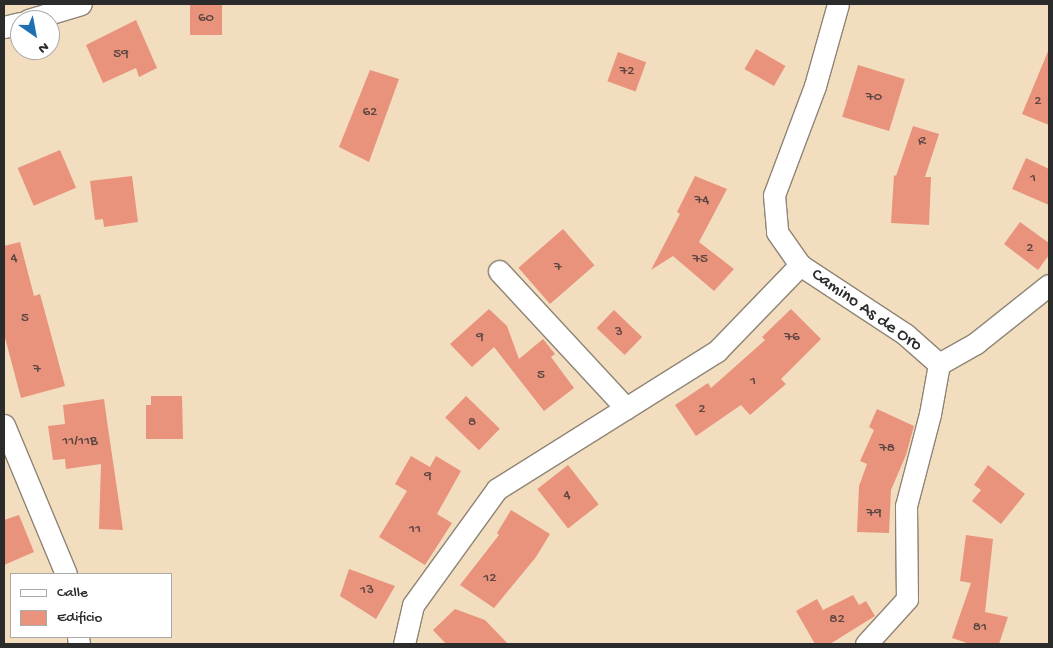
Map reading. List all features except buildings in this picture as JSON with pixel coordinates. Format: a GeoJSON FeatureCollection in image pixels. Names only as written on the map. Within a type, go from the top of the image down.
{"type":"FeatureCollection","features":[{"type":"Feature","properties":{"kind":"street"},"geometry":{"type":"LineString","coordinates":[[60,10],[81,4]]}},
{"type":"Feature","properties":{"kind":"street","name":"Camino As de Oro"},"geometry":{"type":"LineString","coordinates":[[838,4],[815,86],[774,195],[777,232],[800,266],[905,334],[939,364],[930,414],[906,506],[907,599],[866,644]]}},
{"type":"Feature","properties":{"kind":"street"},"geometry":{"type":"LineString","coordinates":[[404,644],[413,605],[497,489],[716,350],[800,266]]}},
{"type":"Feature","properties":{"kind":"street"},"geometry":{"type":"LineString","coordinates":[[499,271],[626,408]]}},
{"type":"Feature","properties":{"kind":"street"},"geometry":{"type":"LineString","coordinates":[[939,364],[976,343],[1049,285]]}},
{"type":"Feature","properties":{"kind":"street"},"geometry":{"type":"LineString","coordinates":[[4,425],[66,573]]}}]}
